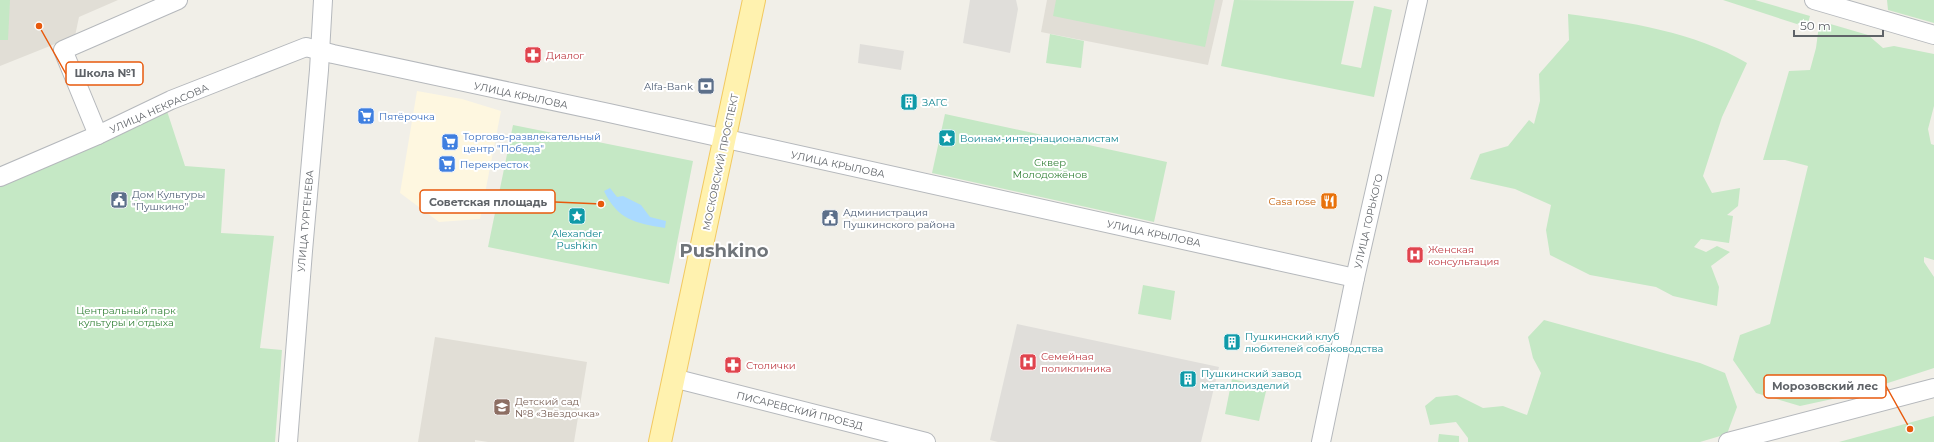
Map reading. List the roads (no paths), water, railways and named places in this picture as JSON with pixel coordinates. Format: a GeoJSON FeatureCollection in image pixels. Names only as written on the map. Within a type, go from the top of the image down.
{"type":"FeatureCollection","features":[{"type":"Feature","properties":{"kind":"main road","name":"МОСКОВСКИЙ ПРОСПЕКТ"},"geometry":{"type":"LineString","coordinates":[[660,442],[754,0]]}},
{"type":"Feature","properties":{"kind":"street"},"geometry":{"type":"LineString","coordinates":[[98,135],[63,50],[178,0]]}},
{"type":"Feature","properties":{"kind":"street","name":"УЛИЦА ТУРГЕНЕВА"},"geometry":{"type":"LineString","coordinates":[[288,442],[323,0]]}},
{"type":"Feature","properties":{"kind":"street","name":"УЛИЦА ГОРЬКОГО"},"geometry":{"type":"LineString","coordinates":[[1321,442],[1355,278],[1418,0]]}},
{"type":"Feature","properties":{"kind":"street"},"geometry":{"type":"LineString","coordinates":[[1814,0],[1934,35]]}},
{"type":"Feature","properties":{"kind":"street","name":"УЛИЦА НЕКРАСОВА"},"geometry":{"type":"LineString","coordinates":[[0,177],[98,135],[171,100],[306,47],[320,51]]}},
{"type":"Feature","properties":{"kind":"street","name":"УЛИЦА КРЫЛОВА"},"geometry":{"type":"LineString","coordinates":[[320,51],[1355,278]]}},
{"type":"Feature","properties":{"kind":"street","name":"ПИСАРЕВСКИЙ ПРОЕЗД"},"geometry":{"type":"LineString","coordinates":[[673,378],[926,442]]}},
{"type":"Feature","properties":{"kind":"street"},"geometry":{"type":"LineString","coordinates":[[1728,442],[1934,388]]}},
{"type":"Feature","properties":{"kind":"water"},"geometry":{"type":"Polygon","coordinates":[[[610,188],[617,197],[623,196],[641,205],[650,217],[666,221],[665,228],[636,222],[622,214],[609,201],[604,191],[610,188]]]}},
{"type":"Feature","properties":{"kind":"place","name":"Школа №1"},"geometry":{"type":"Point","coordinates":[39,26]}},
{"type":"Feature","properties":{"kind":"place","name":"Диалог"},"geometry":{"type":"Point","coordinates":[533,55]}},
{"type":"Feature","properties":{"kind":"place","name":"Alfa-Bank"},"geometry":{"type":"Point","coordinates":[706,86]}},
{"type":"Feature","properties":{"kind":"place","name":"ЗАГС"},"geometry":{"type":"Point","coordinates":[909,102]}},
{"type":"Feature","properties":{"kind":"place","name":"Пятёрочка"},"geometry":{"type":"Point","coordinates":[366,116]}},
{"type":"Feature","properties":{"kind":"place","name":"Воинам-интернационалистам"},"geometry":{"type":"Point","coordinates":[947,138]}},
{"type":"Feature","properties":{"kind":"place","name":"Торгово-развлекательный центр \"Победа\""},"geometry":{"type":"Point","coordinates":[450,142]}},
{"type":"Feature","properties":{"kind":"place","name":"Перекресток"},"geometry":{"type":"Point","coordinates":[447,164]}},
{"type":"Feature","properties":{"kind":"place","name":"Дом Культуры \"Пушкино\""},"geometry":{"type":"Point","coordinates":[119,200]}},
{"type":"Feature","properties":{"kind":"place","name":"Casa rose"},"geometry":{"type":"Point","coordinates":[1329,201]}},
{"type":"Feature","properties":{"kind":"place","name":"Советская площадь"},"geometry":{"type":"Point","coordinates":[601,204]}},
{"type":"Feature","properties":{"kind":"place","name":"Alexander Pushkin"},"geometry":{"type":"Point","coordinates":[577,216]}},
{"type":"Feature","properties":{"kind":"place","name":"Администрация Пушкинского района"},"geometry":{"type":"Point","coordinates":[830,218]}},
{"type":"Feature","properties":{"kind":"place","name":"Женская консультация"},"geometry":{"type":"Point","coordinates":[1415,255]}},
{"type":"Feature","properties":{"kind":"place","name":"Пушкинский клуб любителей собаководства"},"geometry":{"type":"Point","coordinates":[1232,342]}},
{"type":"Feature","properties":{"kind":"place","name":"Семейная поликлиника"},"geometry":{"type":"Point","coordinates":[1028,362]}},
{"type":"Feature","properties":{"kind":"place","name":"Столички"},"geometry":{"type":"Point","coordinates":[733,365]}},
{"type":"Feature","properties":{"kind":"place","name":"Пушкинский завод металлоизделий"},"geometry":{"type":"Point","coordinates":[1188,379]}},
{"type":"Feature","properties":{"kind":"place","name":"Детский сад №8 «Звёздочка»"},"geometry":{"type":"Point","coordinates":[502,407]}},
{"type":"Feature","properties":{"kind":"place","name":"Морозовский лес"},"geometry":{"type":"Point","coordinates":[1910,429]}},
{"type":"Feature","properties":{"kind":"district","name":"Pushkino"},"geometry":{"type":"Point","coordinates":[724,251]}},
{"type":"Feature","properties":{"kind":"park label","name":"Сквер Молодожёнов"},"geometry":{"type":"Point","coordinates":[1050,168]}},
{"type":"Feature","properties":{"kind":"park label","name":"Центральный парк культуры и отдыха"},"geometry":{"type":"Point","coordinates":[126,316]}}]}
